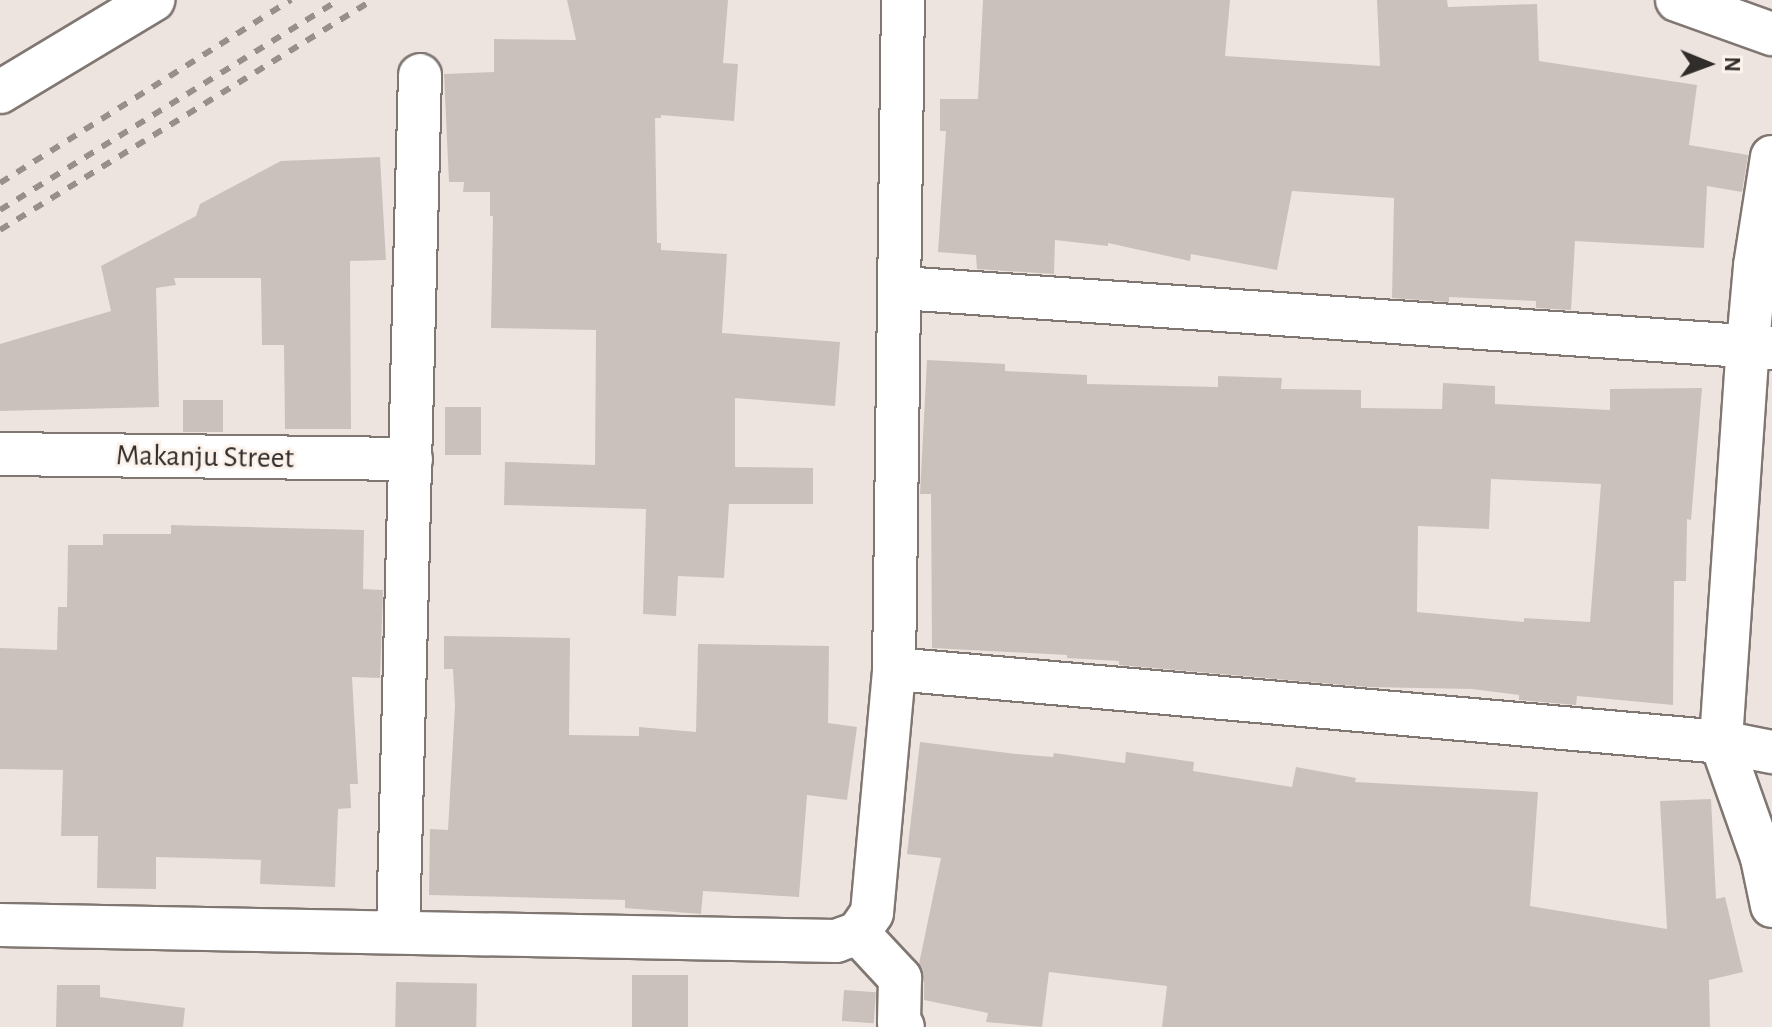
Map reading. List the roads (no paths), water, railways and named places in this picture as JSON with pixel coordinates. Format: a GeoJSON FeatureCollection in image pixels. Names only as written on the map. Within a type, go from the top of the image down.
{"type":"FeatureCollection","features":[{"type":"Feature","properties":{"kind":"street"},"geometry":{"type":"LineString","coordinates":[[0,92],[153,0]]}},
{"type":"Feature","properties":{"kind":"street"},"geometry":{"type":"LineString","coordinates":[[0,925],[836,941],[858,933],[872,913],[894,669],[903,0]]}},
{"type":"Feature","properties":{"kind":"street"},"geometry":{"type":"LineString","coordinates":[[1677,0],[1772,34]]}},
{"type":"Feature","properties":{"kind":"street"},"geometry":{"type":"LineString","coordinates":[[398,931],[420,75]]}},
{"type":"Feature","properties":{"kind":"street"},"geometry":{"type":"LineString","coordinates":[[1772,157],[1755,266],[1760,346],[1721,742],[1762,858],[1772,906]]}},
{"type":"Feature","properties":{"kind":"street"},"geometry":{"type":"LineString","coordinates":[[901,288],[1760,346]]}},
{"type":"Feature","properties":{"kind":"street","name":"Makanju Street"},"geometry":{"type":"LineString","coordinates":[[0,454],[411,459]]}},
{"type":"Feature","properties":{"kind":"street"},"geometry":{"type":"LineString","coordinates":[[894,669],[1721,742],[1772,752]]}},
{"type":"Feature","properties":{"kind":"street"},"geometry":{"type":"LineString","coordinates":[[858,933],[900,978],[899,1022],[903,1027]]}},
{"type":"Feature","properties":{"kind":"railway"},"geometry":{"type":"LineString","coordinates":[[0,183],[291,0]]}},
{"type":"Feature","properties":{"kind":"railway"},"geometry":{"type":"LineString","coordinates":[[0,210],[339,0]]}},
{"type":"Feature","properties":{"kind":"railway"},"geometry":{"type":"LineString","coordinates":[[0,230],[372,0]]}}]}
